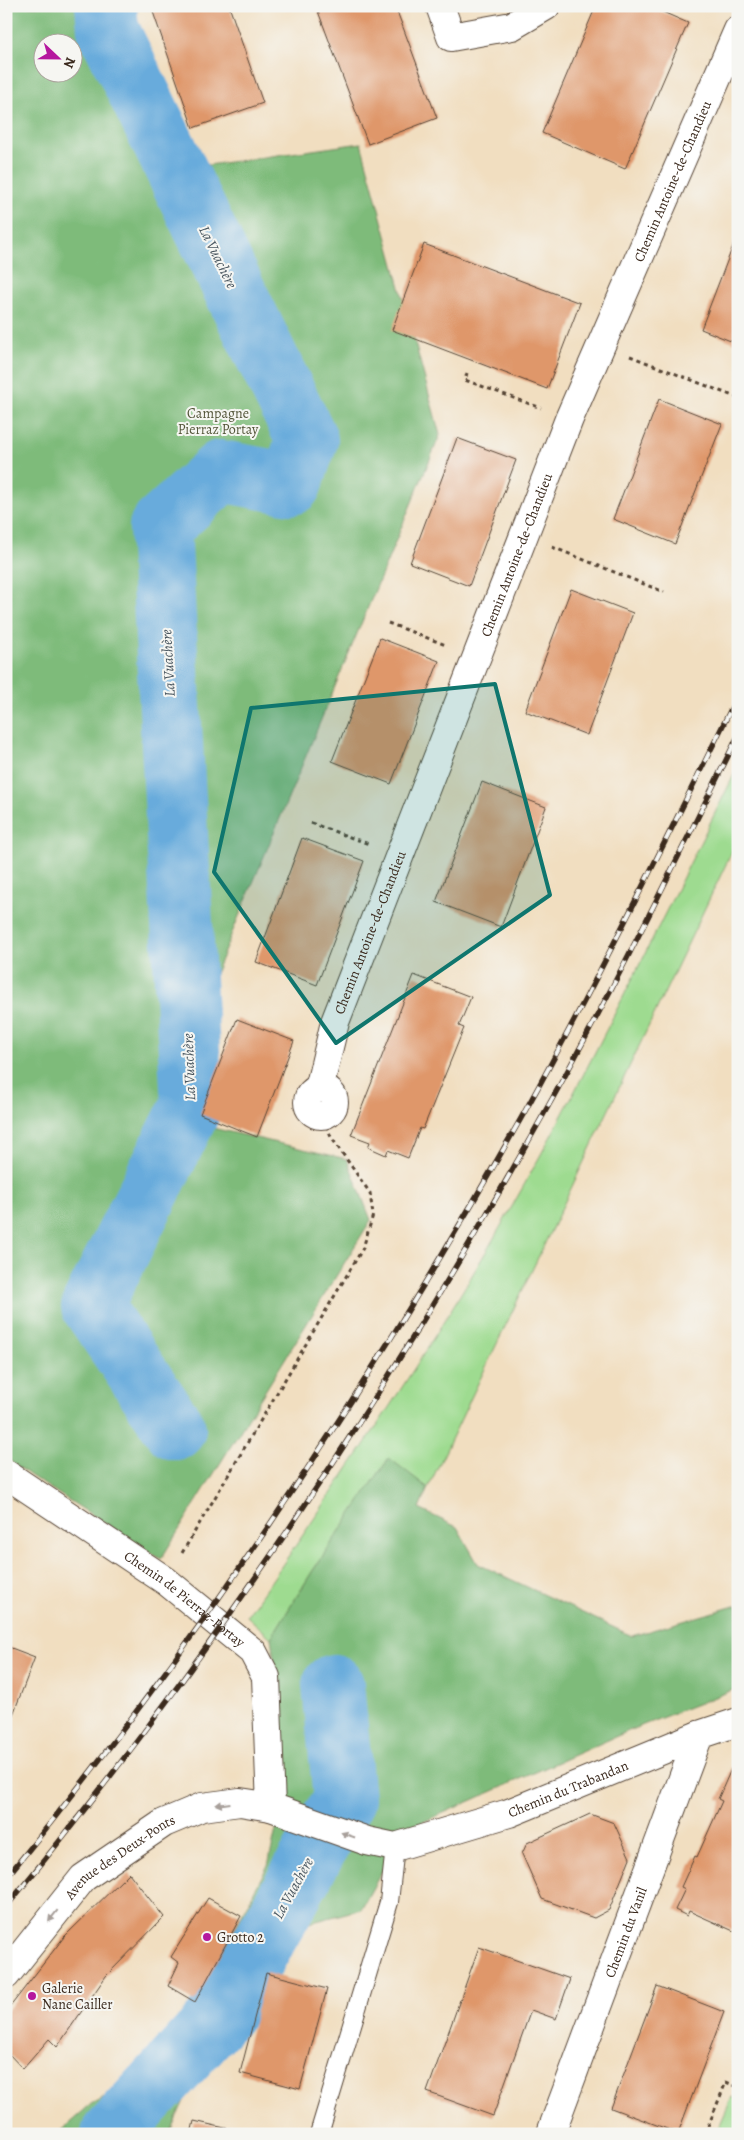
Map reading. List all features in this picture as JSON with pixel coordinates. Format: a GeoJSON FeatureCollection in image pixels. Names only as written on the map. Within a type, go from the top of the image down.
{"type":"FeatureCollection","features":[{"type":"Feature","properties":{"kind":"street"},"geometry":{"type":"LineString","coordinates":[[440,6],[451,37],[512,26],[546,6]]}},
{"type":"Feature","properties":{"kind":"street","name":"Chemin Antoine-de-Chandieu"},"geometry":{"type":"LineString","coordinates":[[323,1116],[314,1114],[309,1108],[308,1100],[311,1093],[319,1089],[334,1022],[569,420],[738,30]]}},
{"type":"Feature","properties":{"kind":"street","name":"Chemin de Pierraz-Portay"},"geometry":{"type":"LineString","coordinates":[[6,1474],[166,1582],[253,1652],[266,1677],[271,1807]]}},
{"type":"Feature","properties":{"kind":"street","name":"Chemin du Trabandan"},"geometry":{"type":"LineString","coordinates":[[271,1807],[367,1841],[395,1847],[509,1813],[699,1735],[738,1722]]}},
{"type":"Feature","properties":{"kind":"street","name":"Chemin du Vanil"},"geometry":{"type":"LineString","coordinates":[[552,2130],[699,1735]]}},
{"type":"Feature","properties":{"kind":"street","name":"Avenue des Deux-Ponts"},"geometry":{"type":"LineString","coordinates":[[6,1975],[83,1878],[164,1823],[202,1807],[240,1802],[271,1807]]}},
{"type":"Feature","properties":{"kind":"lane"},"geometry":{"type":"LineString","coordinates":[[319,2134],[389,1902],[395,1847]]}},
{"type":"Feature","properties":{"kind":"path"},"geometry":{"type":"LineString","coordinates":[[601,345],[738,398]]}},
{"type":"Feature","properties":{"kind":"path"},"geometry":{"type":"LineString","coordinates":[[467,373],[465,380],[569,420]]}},
{"type":"Feature","properties":{"kind":"path"},"geometry":{"type":"LineString","coordinates":[[523,536],[664,592]]}},
{"type":"Feature","properties":{"kind":"path"},"geometry":{"type":"LineString","coordinates":[[388,623],[446,645]]}},
{"type":"Feature","properties":{"kind":"path"},"geometry":{"type":"LineString","coordinates":[[310,823],[369,845]]}},
{"type":"Feature","properties":{"kind":"path"},"geometry":{"type":"LineString","coordinates":[[166,1582],[363,1248],[373,1215],[370,1193],[331,1136],[323,1116]]}},
{"type":"Feature","properties":{"kind":"path"},"geometry":{"type":"LineString","coordinates":[[705,2134],[726,2082],[738,2087]]}},
{"type":"Feature","properties":{"kind":"highlighted area"},"geometry":{"type":"Polygon","coordinates":[[[495,684],[550,895],[336,1043],[214,872],[251,708],[495,684]]]}},
{"type":"Feature","properties":{"kind":"green space","name":"Campagne Pierraz Portay"},"geometry":{"type":"Polygon","coordinates":[[[6,6],[100,6],[102,27],[174,170],[361,143],[440,435],[156,1115],[347,1159],[371,1220],[161,1559],[6,1458],[6,6]]]}},
{"type":"Feature","properties":{"kind":"green space"},"geometry":{"type":"Polygon","coordinates":[[[738,767],[738,839],[428,1488],[389,1459],[312,1572],[271,1638],[247,1616],[388,1409],[442,1325],[505,1219],[608,1027],[738,767]]]}},
{"type":"Feature","properties":{"kind":"green space"},"geometry":{"type":"Polygon","coordinates":[[[389,1458],[428,1488],[419,1509],[457,1527],[478,1564],[632,1636],[738,1605],[738,1688],[633,1729],[405,1830],[361,1909],[258,1937],[169,2134],[57,2134],[91,2104],[162,2066],[268,1865],[284,1795],[280,1701],[271,1638],[312,1572],[389,1458]]]}},
{"type":"Feature","properties":{"kind":"green space"},"geometry":{"type":"Polygon","coordinates":[[[732,2097],[738,2099],[738,2134],[716,2134],[732,2097]]]}},
{"type":"Feature","properties":{"kind":"building"},"geometry":{"type":"Polygon","coordinates":[[[151,6],[229,6],[263,103],[193,128],[151,6]]]}},
{"type":"Feature","properties":{"kind":"building"},"geometry":{"type":"Polygon","coordinates":[[[316,6],[395,6],[437,118],[368,144],[316,6]]]}},
{"type":"Feature","properties":{"kind":"building"},"geometry":{"type":"Polygon","coordinates":[[[596,6],[649,6],[688,23],[625,169],[542,133],[596,6]]]}},
{"type":"Feature","properties":{"kind":"building"},"geometry":{"type":"Polygon","coordinates":[[[738,233],[738,344],[701,329],[738,233]]]}},
{"type":"Feature","properties":{"kind":"building"},"geometry":{"type":"Polygon","coordinates":[[[424,244],[580,303],[547,389],[392,330],[424,244]]]}},
{"type":"Feature","properties":{"kind":"building"},"geometry":{"type":"Polygon","coordinates":[[[659,399],[722,424],[675,544],[613,519],[659,399]]]}},
{"type":"Feature","properties":{"kind":"building"},"geometry":{"type":"Polygon","coordinates":[[[457,438],[516,460],[469,586],[410,563],[457,438]]]}},
{"type":"Feature","properties":{"kind":"building"},"geometry":{"type":"Polygon","coordinates":[[[571,589],[633,613],[587,735],[525,711],[571,589]]]}},
{"type":"Feature","properties":{"kind":"building"},"geometry":{"type":"Polygon","coordinates":[[[380,638],[439,661],[391,784],[332,761],[380,638]]]}},
{"type":"Feature","properties":{"kind":"building"},"geometry":{"type":"Polygon","coordinates":[[[482,782],[546,807],[501,927],[436,902],[482,782]]]}},
{"type":"Feature","properties":{"kind":"building"},"geometry":{"type":"Polygon","coordinates":[[[302,838],[364,861],[317,985],[256,962],[302,838]]]}},
{"type":"Feature","properties":{"kind":"building"},"geometry":{"type":"Polygon","coordinates":[[[414,975],[471,997],[459,1026],[464,1028],[423,1129],[420,1128],[408,1158],[388,1150],[386,1155],[368,1147],[370,1142],[351,1135],[414,975]]]}},
{"type":"Feature","properties":{"kind":"building"},"geometry":{"type":"Polygon","coordinates":[[[237,1019],[294,1041],[257,1137],[200,1114],[237,1019]]]}},
{"type":"Feature","properties":{"kind":"building"},"geometry":{"type":"Polygon","coordinates":[[[6,1646],[35,1657],[6,1733],[6,1646]]]}},
{"type":"Feature","properties":{"kind":"building"},"geometry":{"type":"Polygon","coordinates":[[[738,1762],[738,1933],[689,1911],[687,1916],[675,1910],[685,1889],[681,1887],[695,1856],[697,1857],[722,1801],[718,1799],[732,1767],[735,1768],[738,1762]]]}},
{"type":"Feature","properties":{"kind":"building"},"geometry":{"type":"Polygon","coordinates":[[[590,1814],[614,1823],[630,1858],[609,1910],[594,1918],[542,1899],[522,1854],[527,1843],[590,1814]]]}},
{"type":"Feature","properties":{"kind":"building"},"geometry":{"type":"Polygon","coordinates":[[[129,1873],[164,1917],[106,1976],[57,2047],[49,2039],[23,2069],[8,2053],[6,2057],[6,2012],[64,1937],[129,1873]]]}},
{"type":"Feature","properties":{"kind":"building","name":"Grotto 2"},"geometry":{"type":"Polygon","coordinates":[[[208,1898],[241,1916],[195,2002],[168,1986],[179,1963],[171,1957],[208,1898]]]}},
{"type":"Feature","properties":{"kind":"building"},"geometry":{"type":"Polygon","coordinates":[[[479,1947],[570,1979],[556,2019],[531,2010],[493,2116],[427,2092],[479,1947]]]}},
{"type":"Feature","properties":{"kind":"building"},"geometry":{"type":"Polygon","coordinates":[[[266,1973],[327,1989],[300,2089],[240,2073],[266,1973]]]}},
{"type":"Feature","properties":{"kind":"building"},"geometry":{"type":"Polygon","coordinates":[[[657,1986],[724,2012],[678,2133],[611,2108],[657,1986]]]}},
{"type":"Feature","properties":{"kind":"building"},"geometry":{"type":"Polygon","coordinates":[[[194,2121],[247,2133],[247,2134],[191,2134],[194,2121]]]}},
{"type":"Feature","properties":{"kind":"waterway","name":"La Vuachère"},"geometry":{"type":"LineString","coordinates":[[106,6],[108,29],[307,440],[291,484],[221,471],[160,527],[192,1105],[92,1306],[175,1429]]}},
{"type":"Feature","properties":{"kind":"waterway","name":"La Vuachère"},"geometry":{"type":"LineString","coordinates":[[112,2134],[224,2012],[344,1799],[333,1685]]}},
{"type":"Feature","properties":{"kind":"railway"},"geometry":{"type":"LineString","coordinates":[[6,1878],[78,1788],[216,1602],[282,1507],[407,1313],[524,1113],[580,1010],[738,695]]}},
{"type":"Feature","properties":{"kind":"railway"},"geometry":{"type":"LineString","coordinates":[[6,1907],[80,1815],[222,1626],[354,1430],[417,1330],[478,1229],[590,1030],[738,736]]}},
{"type":"Feature","properties":{"kind":"place","name":"Grotto 2"},"geometry":{"type":"Point","coordinates":[207,1937]}},
{"type":"Feature","properties":{"kind":"place","name":"Galerie Nane Cailler"},"geometry":{"type":"Point","coordinates":[32,1996]}}]}
